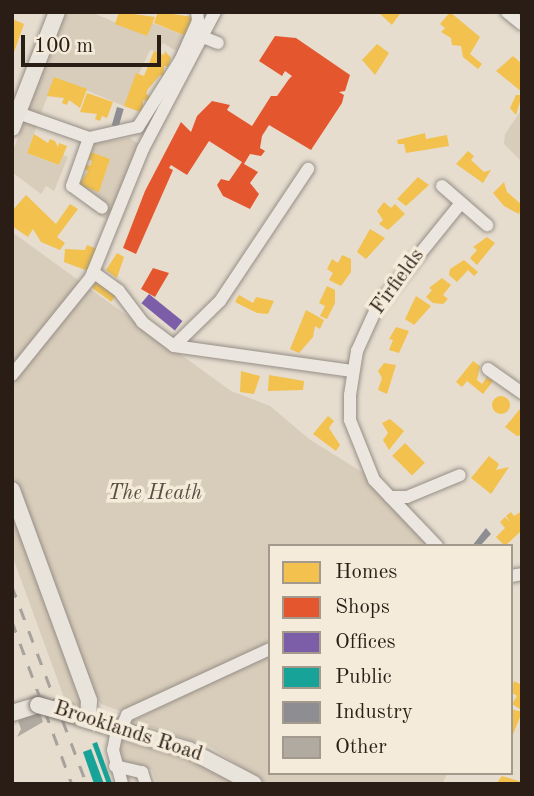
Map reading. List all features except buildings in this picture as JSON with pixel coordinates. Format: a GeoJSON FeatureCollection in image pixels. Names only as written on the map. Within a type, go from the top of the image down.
{"type":"FeatureCollection","features":[{"type":"Feature","properties":{"kind":"main road"},"geometry":{"type":"LineString","coordinates":[[15,121],[57,12]]}},
{"type":"Feature","properties":{"kind":"main road"},"geometry":{"type":"LineString","coordinates":[[12,490],[89,700],[80,718]]}},
{"type":"Feature","properties":{"kind":"main road","name":"Brooklands Road"},"geometry":{"type":"LineString","coordinates":[[12,697],[217,761],[254,784]]}},
{"type":"Feature","properties":{"kind":"main road"},"geometry":{"type":"LineString","coordinates":[[12,713],[38,705]]}},
{"type":"Feature","properties":{"kind":"street"},"geometry":{"type":"LineString","coordinates":[[15,121],[89,138],[130,131],[144,122],[181,59],[198,21],[197,12]]}},
{"type":"Feature","properties":{"kind":"street"},"geometry":{"type":"LineString","coordinates":[[12,374],[93,272],[143,149],[215,12]]}},
{"type":"Feature","properties":{"kind":"street"},"geometry":{"type":"LineString","coordinates":[[507,12],[522,24]]}},
{"type":"Feature","properties":{"kind":"street"},"geometry":{"type":"LineString","coordinates":[[203,37],[218,43]]}},
{"type":"Feature","properties":{"kind":"street"},"geometry":{"type":"LineString","coordinates":[[89,138],[72,186],[102,208]]}},
{"type":"Feature","properties":{"kind":"street"},"geometry":{"type":"LineString","coordinates":[[174,346],[220,301],[308,169]]}},
{"type":"Feature","properties":{"kind":"street"},"geometry":{"type":"LineString","coordinates":[[442,186],[487,225]]}},
{"type":"Feature","properties":{"kind":"street","name":"Firfields"},"geometry":{"type":"LineString","coordinates":[[435,544],[374,480],[350,420],[352,371],[364,331],[391,284],[461,203]]}},
{"type":"Feature","properties":{"kind":"street"},"geometry":{"type":"LineString","coordinates":[[93,272],[119,291],[142,322],[174,346],[352,371]]}},
{"type":"Feature","properties":{"kind":"street"},"geometry":{"type":"LineString","coordinates":[[488,369],[522,393]]}},
{"type":"Feature","properties":{"kind":"street"},"geometry":{"type":"LineString","coordinates":[[390,497],[407,497],[460,475]]}},
{"type":"Feature","properties":{"kind":"street"},"geometry":{"type":"LineString","coordinates":[[122,784],[115,766],[118,730],[127,715],[268,650]]}},
{"type":"Feature","properties":{"kind":"street"},"geometry":{"type":"LineString","coordinates":[[115,766],[142,772],[146,784]]}},
{"type":"Feature","properties":{"kind":"green space"},"geometry":{"type":"Polygon","coordinates":[[[64,12],[91,12],[147,36],[152,23],[186,36],[178,52],[163,43],[157,52],[150,50],[124,106],[55,77],[38,121],[24,116],[64,12]]]}},
{"type":"Feature","properties":{"kind":"green space"},"geometry":{"type":"Polygon","coordinates":[[[522,109],[522,162],[504,144],[505,134],[522,109]]]}},
{"type":"Feature","properties":{"kind":"green space"},"geometry":{"type":"Polygon","coordinates":[[[25,120],[37,125],[27,153],[59,165],[63,155],[68,157],[54,191],[46,186],[41,194],[12,172],[12,153],[25,120]]]}},
{"type":"Feature","properties":{"kind":"green space"},"geometry":{"type":"Polygon","coordinates":[[[130,138],[140,145],[108,220],[98,215],[102,208],[79,185],[99,191],[110,159],[91,152],[95,143],[130,138]]]}},
{"type":"Feature","properties":{"kind":"green space","name":"The Heath"},"geometry":{"type":"Polygon","coordinates":[[[12,232],[231,391],[270,406],[309,439],[365,474],[428,544],[268,544],[268,645],[123,712],[101,704],[90,687],[12,472],[12,232]]]}},
{"type":"Feature","properties":{"kind":"green space"},"geometry":{"type":"Polygon","coordinates":[[[12,504],[81,694],[80,705],[66,703],[12,555],[12,504]]]}},
{"type":"Feature","properties":{"kind":"green space"},"geometry":{"type":"Polygon","coordinates":[[[268,654],[268,775],[447,775],[442,784],[267,784],[211,747],[132,721],[268,654]]]}},
{"type":"Feature","properties":{"kind":"green space"},"geometry":{"type":"Polygon","coordinates":[[[124,742],[199,761],[241,784],[157,784],[152,770],[120,761],[118,744],[124,742]]]}},
{"type":"Feature","properties":{"kind":"railway"},"geometry":{"type":"LineString","coordinates":[[12,586],[87,784]]}},
{"type":"Feature","properties":{"kind":"railway"},"geometry":{"type":"LineString","coordinates":[[12,621],[72,784]]}}]}
